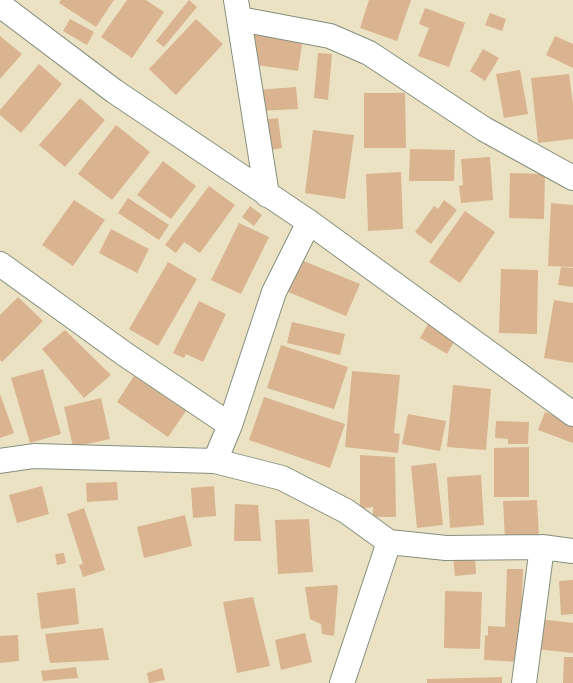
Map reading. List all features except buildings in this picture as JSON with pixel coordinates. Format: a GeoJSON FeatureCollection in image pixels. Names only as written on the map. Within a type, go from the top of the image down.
{"type":"FeatureCollection","features":[{"type":"Feature","properties":{"kind":"street"},"geometry":{"type":"LineString","coordinates":[[0,5],[114,91],[309,222],[573,414]]}},
{"type":"Feature","properties":{"kind":"street"},"geometry":{"type":"LineString","coordinates":[[267,195],[238,10],[330,36],[369,53],[484,129],[573,178]]}},
{"type":"Feature","properties":{"kind":"street"},"geometry":{"type":"LineString","coordinates":[[215,461],[230,426],[274,292],[309,222]]}},
{"type":"Feature","properties":{"kind":"street"},"geometry":{"type":"LineString","coordinates":[[0,264],[126,355],[230,426]]}},
{"type":"Feature","properties":{"kind":"street"},"geometry":{"type":"LineString","coordinates":[[0,461],[34,456],[215,461],[282,478],[346,511],[389,542],[446,548],[542,547],[573,551]]}},
{"type":"Feature","properties":{"kind":"street"},"geometry":{"type":"LineString","coordinates":[[342,683],[389,542]]}},
{"type":"Feature","properties":{"kind":"street"},"geometry":{"type":"LineString","coordinates":[[524,683],[542,547]]}}]}
